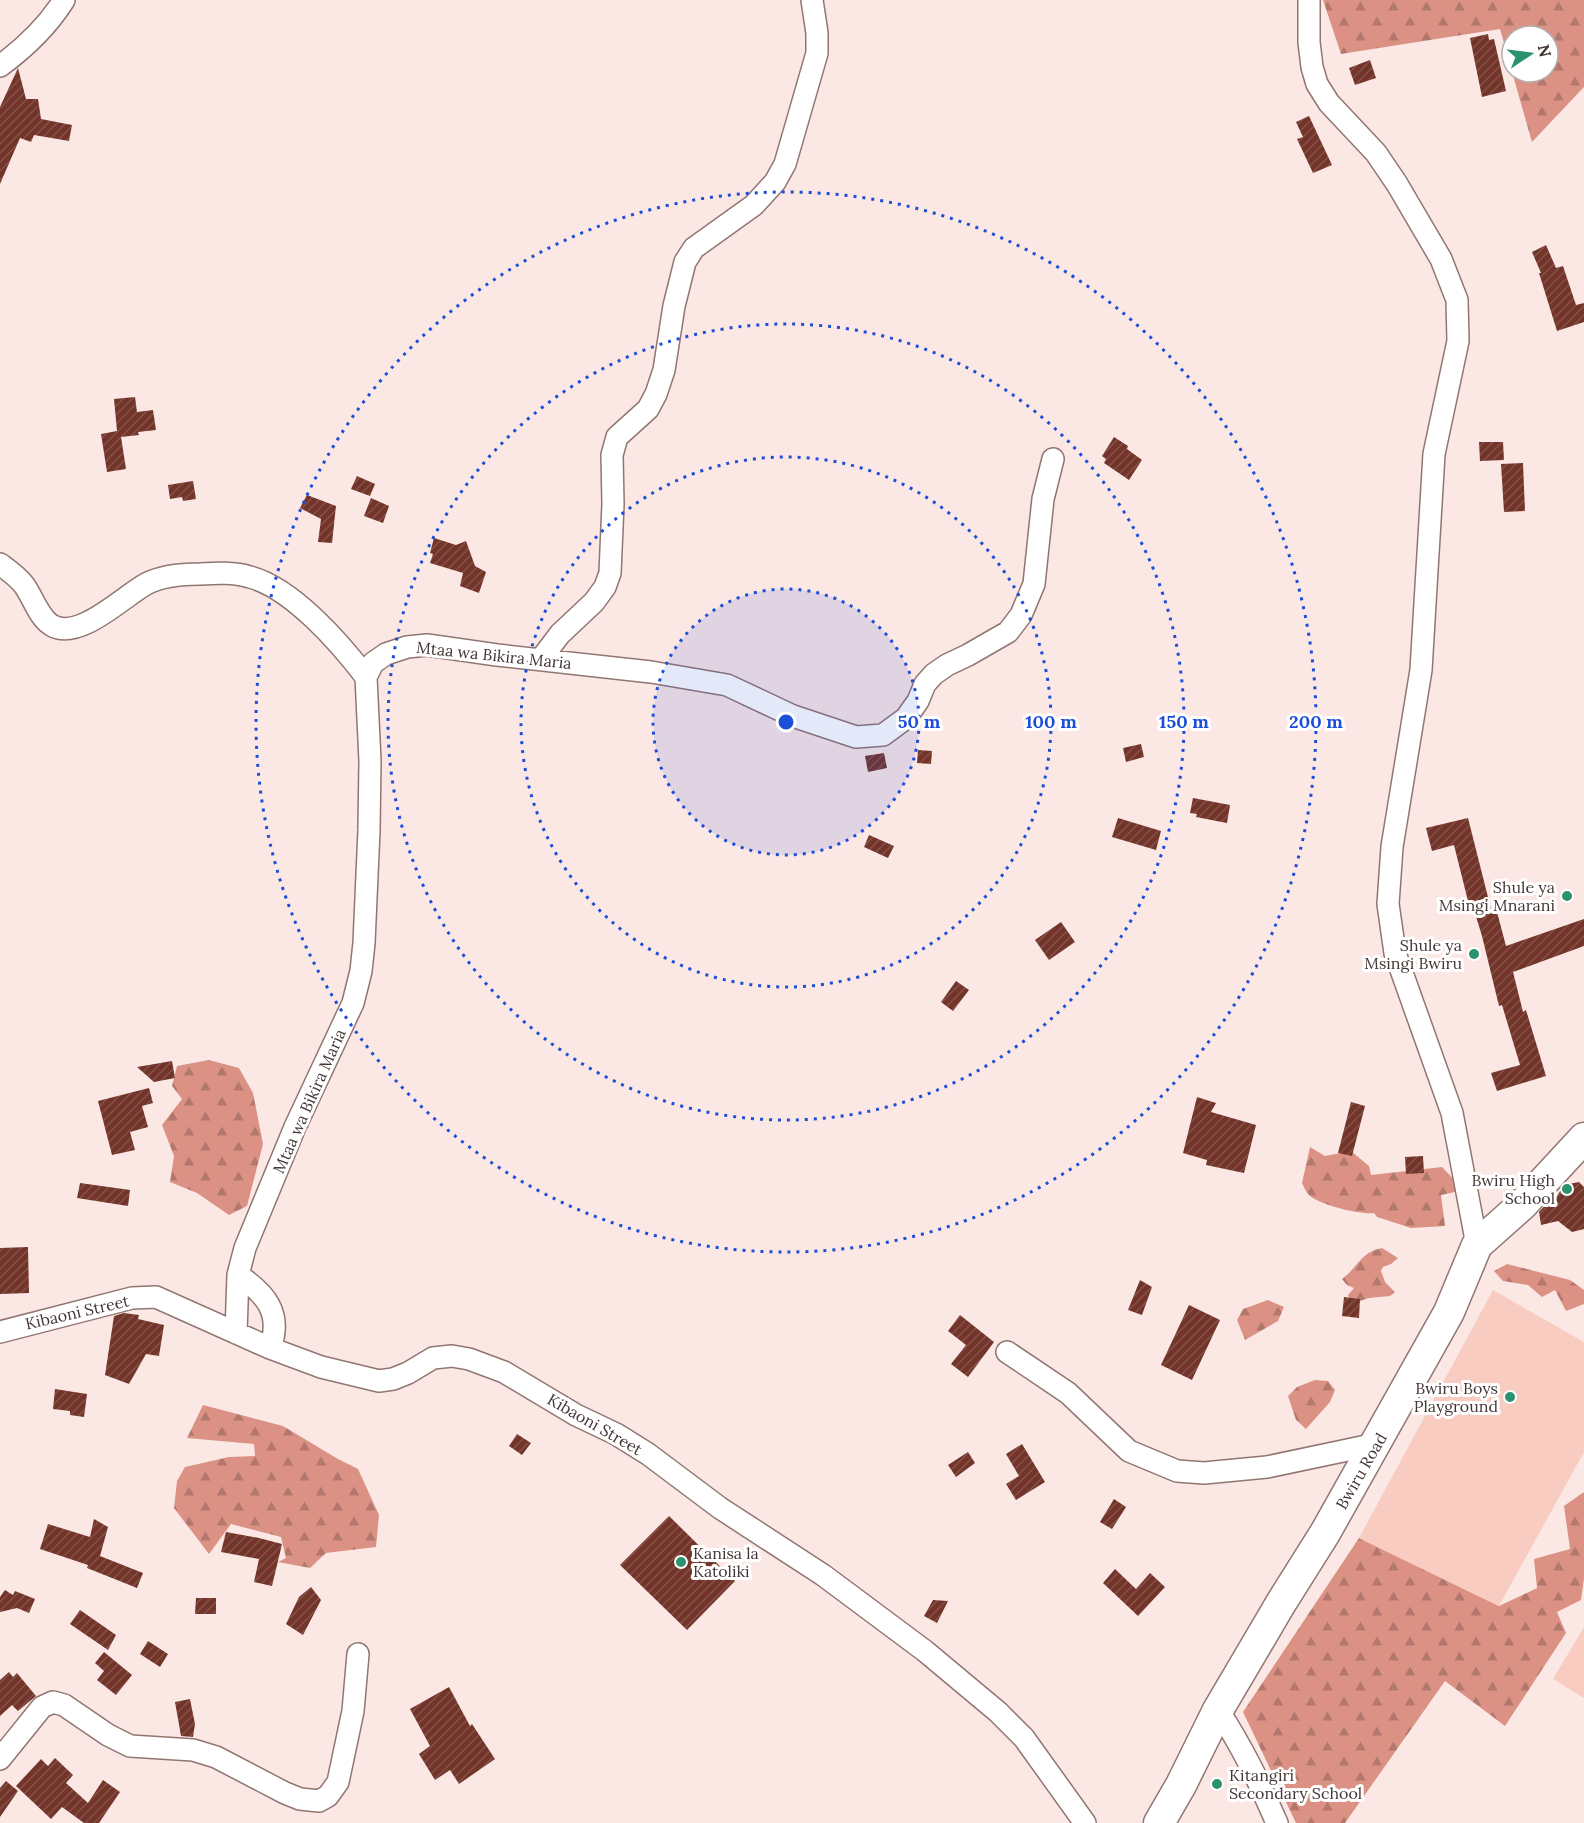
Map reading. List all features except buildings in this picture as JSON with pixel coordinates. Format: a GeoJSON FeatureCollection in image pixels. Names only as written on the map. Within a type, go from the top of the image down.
{"type":"FeatureCollection","features":[{"type":"Feature","properties":{"kind":"main road","name":"Bwiru Road"},"geometry":{"type":"LineString","coordinates":[[1159,1823],[1181,1785],[1218,1710],[1376,1444],[1449,1312],[1477,1245],[1522,1205],[1584,1138]]}},
{"type":"Feature","properties":{"kind":"street"},"geometry":{"type":"LineString","coordinates":[[0,66],[40,33],[64,0]]}},
{"type":"Feature","properties":{"kind":"street"},"geometry":{"type":"LineString","coordinates":[[541,659],[560,634],[594,602],[605,587],[610,573],[613,504],[612,455],[617,437],[648,409],[656,394],[664,370],[674,306],[685,262],[694,248],[754,205],[775,182],[785,164],[817,53],[813,0]]}},
{"type":"Feature","properties":{"kind":"street"},"geometry":{"type":"LineString","coordinates":[[1309,0],[1309,42],[1317,84],[1329,104],[1376,153],[1397,184],[1441,259],[1456,300],[1458,341],[1434,454],[1421,670],[1392,847],[1388,904],[1395,953],[1452,1113],[1477,1245]]}},
{"type":"Feature","properties":{"kind":"street","name":"Mtaa wa Bikira Maria"},"geometry":{"type":"LineString","coordinates":[[236,1333],[238,1275],[245,1248],[295,1127],[352,1003],[361,971],[369,830],[370,760],[366,677],[373,663],[386,654],[407,647],[427,645],[497,656],[651,672],[708,681],[736,689],[804,720],[856,737],[883,735],[906,718],[925,684],[934,674],[1008,632],[1021,615],[1034,584],[1043,499],[1053,459]]}},
{"type":"Feature","properties":{"kind":"street"},"geometry":{"type":"LineString","coordinates":[[0,564],[22,583],[42,615],[53,626],[64,628],[78,626],[101,616],[148,583],[191,574],[224,573],[248,576],[266,582],[294,602],[346,651],[366,677]]}},
{"type":"Feature","properties":{"kind":"street"},"geometry":{"type":"LineString","coordinates":[[238,1275],[263,1294],[269,1305],[274,1326],[274,1338],[270,1348]]}},
{"type":"Feature","properties":{"kind":"street","name":"Kibaoni Street"},"geometry":{"type":"LineString","coordinates":[[0,1332],[132,1298],[156,1297],[270,1348],[321,1367],[379,1381],[408,1373],[433,1358],[452,1356],[469,1359],[504,1372],[648,1454],[720,1508],[823,1575],[926,1651],[998,1712],[1024,1738],[1085,1823]]}},
{"type":"Feature","properties":{"kind":"street"},"geometry":{"type":"LineString","coordinates":[[1007,1352],[1068,1393],[1129,1451],[1177,1470],[1204,1473],[1267,1467],[1376,1444]]}},
{"type":"Feature","properties":{"kind":"street"},"geometry":{"type":"LineString","coordinates":[[0,1759],[42,1707],[53,1702],[64,1705],[108,1735],[130,1746],[192,1750],[216,1756],[285,1793],[300,1799],[319,1801],[328,1796],[338,1782],[353,1711],[358,1653]]}},
{"type":"Feature","properties":{"kind":"street"},"geometry":{"type":"LineString","coordinates":[[1218,1710],[1259,1780],[1277,1823]]}},
{"type":"Feature","properties":{"kind":"green space"},"geometry":{"type":"Polygon","coordinates":[[[1323,0],[1584,0],[1584,87],[1532,142],[1515,84],[1560,84],[1560,24],[1500,24],[1500,29],[1341,54],[1323,0]]]}},
{"type":"Feature","properties":{"kind":"green space"},"geometry":{"type":"Polygon","coordinates":[[[209,1060],[239,1068],[253,1093],[263,1144],[247,1206],[229,1215],[197,1193],[170,1182],[174,1156],[162,1125],[182,1099],[172,1086],[177,1066],[209,1060]]]}},
{"type":"Feature","properties":{"kind":"green space"},"geometry":{"type":"Polygon","coordinates":[[[1310,1147],[1325,1156],[1351,1151],[1369,1166],[1371,1175],[1442,1167],[1464,1190],[1441,1195],[1445,1226],[1411,1228],[1377,1217],[1374,1213],[1340,1208],[1309,1195],[1302,1183],[1310,1147]]]}},
{"type":"Feature","properties":{"kind":"green space"},"geometry":{"type":"Polygon","coordinates":[[[1382,1248],[1398,1258],[1383,1267],[1381,1271],[1385,1282],[1395,1292],[1390,1296],[1369,1298],[1351,1304],[1348,1295],[1354,1288],[1342,1279],[1365,1256],[1382,1248]]]}},
{"type":"Feature","properties":{"kind":"green space"},"geometry":{"type":"Polygon","coordinates":[[[1507,1264],[1570,1280],[1584,1290],[1584,1304],[1566,1311],[1555,1290],[1542,1297],[1528,1285],[1503,1281],[1494,1271],[1507,1264]]]}},
{"type":"Feature","properties":{"kind":"green space"},"geometry":{"type":"Polygon","coordinates":[[[1268,1300],[1284,1307],[1278,1321],[1245,1340],[1237,1320],[1243,1309],[1268,1300]]]}},
{"type":"Feature","properties":{"kind":"green space"},"geometry":{"type":"Polygon","coordinates":[[[1315,1380],[1328,1381],[1335,1390],[1330,1402],[1306,1429],[1296,1420],[1288,1396],[1297,1387],[1315,1380]]]}},
{"type":"Feature","properties":{"kind":"green space"},"geometry":{"type":"Polygon","coordinates":[[[203,1405],[283,1426],[358,1469],[379,1515],[376,1547],[326,1553],[310,1568],[278,1562],[286,1558],[281,1537],[231,1524],[209,1554],[174,1508],[177,1481],[185,1467],[229,1457],[255,1456],[254,1444],[187,1438],[203,1405]]]}},
{"type":"Feature","properties":{"kind":"green space"},"geometry":{"type":"Polygon","coordinates":[[[1584,1492],[1584,1578],[1581,1600],[1557,1612],[1566,1633],[1505,1726],[1445,1681],[1345,1823],[1296,1823],[1243,1712],[1359,1538],[1499,1606],[1537,1588],[1534,1559],[1570,1549],[1564,1506],[1584,1492]]]}},
{"type":"Feature","properties":{"kind":"shaded area","name":"Bwiru Boys Playground"},"geometry":{"type":"Polygon","coordinates":[[[1493,1290],[1584,1342],[1584,1452],[1499,1606],[1359,1538],[1493,1290]]]}},
{"type":"Feature","properties":{"kind":"shaded area"},"geometry":{"type":"Polygon","coordinates":[[[1584,1627],[1584,1698],[1553,1679],[1584,1627]]]}},
{"type":"Feature","properties":{"kind":"place","name":"Shule ya Msingi Mnarani"},"geometry":{"type":"Point","coordinates":[1567,896]}},
{"type":"Feature","properties":{"kind":"place","name":"Shule ya Msingi Bwiru"},"geometry":{"type":"Point","coordinates":[1474,954]}},
{"type":"Feature","properties":{"kind":"place","name":"Bwiru High School"},"geometry":{"type":"Point","coordinates":[1567,1189]}},
{"type":"Feature","properties":{"kind":"place","name":"Bwiru Boys Playground"},"geometry":{"type":"Point","coordinates":[1510,1397]}},
{"type":"Feature","properties":{"kind":"place","name":"Kanisa la Katoliki"},"geometry":{"type":"Point","coordinates":[681,1562]}},
{"type":"Feature","properties":{"kind":"place","name":"Kitangiri Secondary School"},"geometry":{"type":"Point","coordinates":[1217,1784]}}]}
